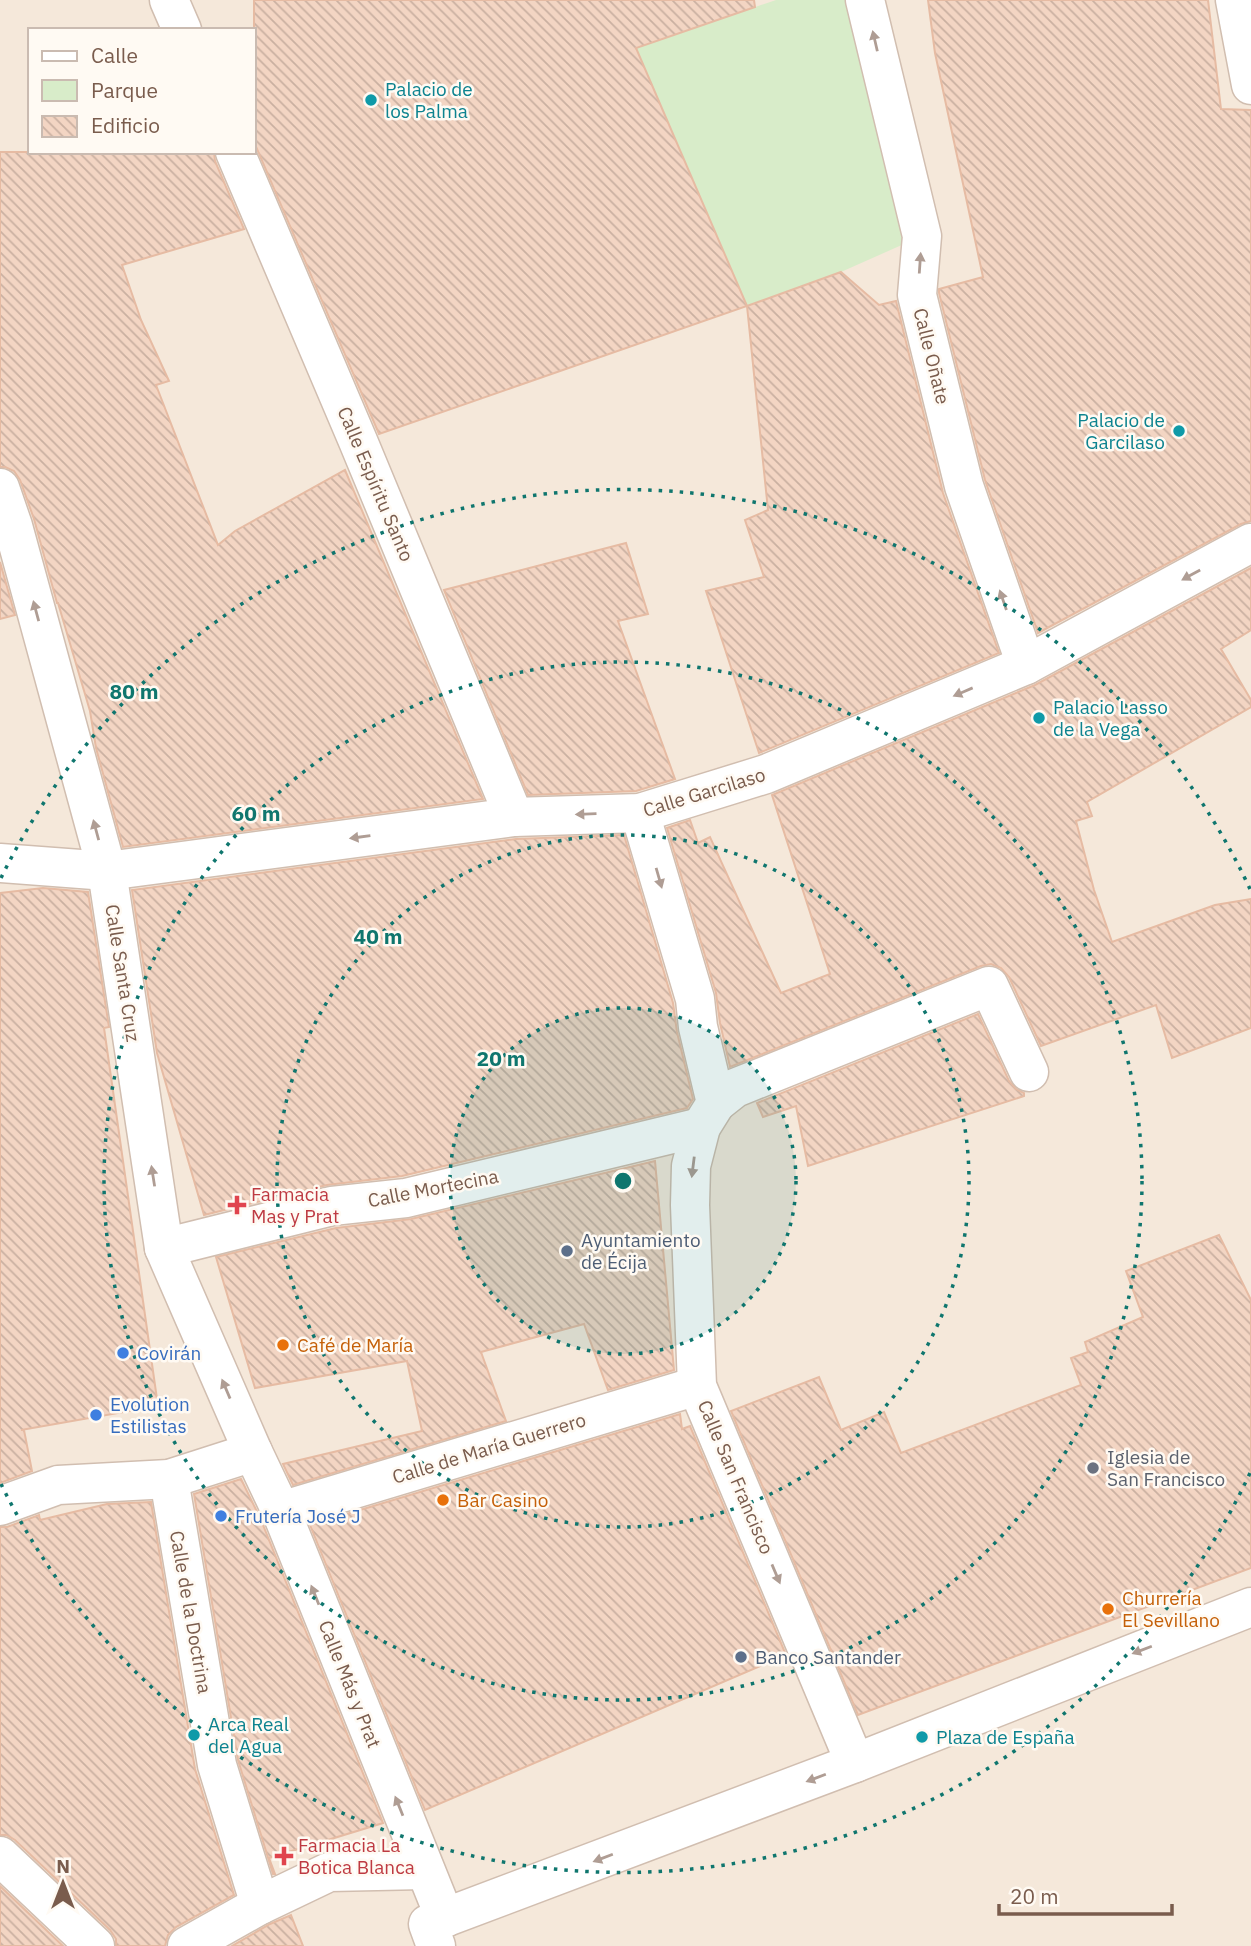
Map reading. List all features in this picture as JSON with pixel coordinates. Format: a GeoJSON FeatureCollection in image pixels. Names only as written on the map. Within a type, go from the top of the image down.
{"type":"FeatureCollection","features":[{"type":"Feature","properties":{"kind":"street"},"geometry":{"type":"LineString","coordinates":[[169,0],[181,28]]}},
{"type":"Feature","properties":{"kind":"street","name":"Calle Oñate"},"geometry":{"type":"LineString","coordinates":[[865,0],[922,236],[917,295],[964,486],[1026,665]]}},
{"type":"Feature","properties":{"kind":"street"},"geometry":{"type":"LineString","coordinates":[[1235,0],[1251,85]]}},
{"type":"Feature","properties":{"kind":"street","name":"Calle Espíritu Santo"},"geometry":{"type":"LineString","coordinates":[[235,154],[514,817]]}},
{"type":"Feature","properties":{"kind":"street","name":"Calle Santa Cruz"},"geometry":{"type":"LineString","coordinates":[[0,488],[13,526],[107,871],[164,1248],[253,1452]]}},
{"type":"Feature","properties":{"kind":"street","name":"Calle Garcilaso"},"geometry":{"type":"LineString","coordinates":[[0,863],[107,871],[514,817],[640,813],[766,774],[1026,665],[1251,543]]}},
{"type":"Feature","properties":{"kind":"street","name":"Calle San Francisco"},"geometry":{"type":"LineString","coordinates":[[640,813],[695,999],[708,1115],[691,1166],[697,1386],[855,1763]]}},
{"type":"Feature","properties":{"kind":"street","name":"Calle Mortecina"},"geometry":{"type":"LineString","coordinates":[[164,1248],[332,1206],[406,1198],[708,1115],[735,1088],[989,986],[1029,1072]]}},
{"type":"Feature","properties":{"kind":"street","name":"Calle de María Guerrero"},"geometry":{"type":"LineString","coordinates":[[281,1511],[697,1386]]}},
{"type":"Feature","properties":{"kind":"street"},"geometry":{"type":"LineString","coordinates":[[0,1507],[58,1485],[169,1479],[253,1452]]}},
{"type":"Feature","properties":{"kind":"street","name":"Calle Más y Prat"},"geometry":{"type":"LineString","coordinates":[[253,1452],[281,1511],[424,1870],[440,1932]]}},
{"type":"Feature","properties":{"kind":"street","name":"Calle de la Doctrina"},"geometry":{"type":"LineString","coordinates":[[169,1479],[217,1765],[260,1905]]}},
{"type":"Feature","properties":{"kind":"street"},"geometry":{"type":"LineString","coordinates":[[440,1932],[855,1763],[1251,1607]]}},
{"type":"Feature","properties":{"kind":"street"},"geometry":{"type":"LineString","coordinates":[[0,1856],[95,1946]]}},
{"type":"Feature","properties":{"kind":"street"},"geometry":{"type":"LineString","coordinates":[[187,1946],[260,1905],[329,1872],[424,1870]]}},
{"type":"Feature","properties":{"kind":"shaded area"},"geometry":{"type":"Polygon","coordinates":[[[0,0],[1251,0],[1251,1946],[0,1946],[0,0]]]}},
{"type":"Feature","properties":{"kind":"green space"},"geometry":{"type":"Polygon","coordinates":[[[776,0],[865,0],[922,236],[841,272],[747,306],[636,48],[776,0]]]}},
{"type":"Feature","properties":{"kind":"building"},"geometry":{"type":"Polygon","coordinates":[[[254,0],[754,0],[755,7],[636,48],[747,306],[379,434],[256,147],[254,0]]]}},
{"type":"Feature","properties":{"kind":"building"},"geometry":{"type":"Polygon","coordinates":[[[928,0],[1208,0],[1221,109],[1251,110],[1251,521],[1038,633],[985,480],[939,293],[939,289],[983,277],[935,53],[928,0]]]}},
{"type":"Feature","properties":{"kind":"building"},"geometry":{"type":"Polygon","coordinates":[[[0,152],[214,154],[244,229],[122,265],[141,320],[169,381],[156,385],[218,545],[235,531],[345,470],[483,799],[123,847],[96,748],[90,711],[34,519],[20,480],[14,471],[0,467],[0,152]]]}},
{"type":"Feature","properties":{"kind":"building"},"geometry":{"type":"Polygon","coordinates":[[[841,272],[879,305],[896,301],[943,493],[999,653],[759,753],[706,591],[764,577],[745,520],[768,510],[747,306],[841,272]]]}},
{"type":"Feature","properties":{"kind":"building"},"geometry":{"type":"Polygon","coordinates":[[[626,543],[648,614],[618,621],[675,779],[636,791],[528,795],[444,590],[626,543]]]}},
{"type":"Feature","properties":{"kind":"building"},"geometry":{"type":"Polygon","coordinates":[[[0,562],[15,615],[0,619],[0,562]]]}},
{"type":"Feature","properties":{"kind":"building"},"geometry":{"type":"Polygon","coordinates":[[[1251,568],[1251,630],[1221,649],[1251,700],[1251,707],[1087,802],[1092,816],[1076,821],[1094,890],[1112,942],[1215,905],[1251,899],[1251,1028],[1172,1058],[1156,1005],[1041,1046],[1009,977],[1001,968],[991,964],[730,1067],[716,993],[667,828],[690,820],[698,843],[710,837],[781,993],[830,974],[772,795],[1035,685],[1251,568]]]}},
{"type":"Feature","properties":{"kind":"building"},"geometry":{"type":"Polygon","coordinates":[[[624,835],[673,1003],[693,1099],[687,1108],[402,1176],[327,1185],[204,1215],[157,1053],[132,890],[516,839],[624,835]]]}},
{"type":"Feature","properties":{"kind":"building"},"geometry":{"type":"Polygon","coordinates":[[[43,888],[88,892],[109,1027],[104,1028],[158,1406],[21,1430],[24,1430],[32,1471],[0,1483],[0,893],[43,888]]]}},
{"type":"Feature","properties":{"kind":"building"},"geometry":{"type":"Polygon","coordinates":[[[978,1014],[1009,1081],[1024,1093],[1024,1096],[808,1166],[796,1106],[763,1117],[757,1103],[978,1014]]]}},
{"type":"Feature","properties":{"kind":"building"},"geometry":{"type":"Polygon","coordinates":[[[655,1161],[674,1370],[608,1390],[584,1324],[481,1352],[506,1421],[293,1485],[283,1464],[422,1431],[407,1361],[255,1388],[216,1257],[336,1228],[411,1219],[655,1161]]]}},
{"type":"Feature","properties":{"kind":"building","name":"Iglesia de San Francisco"},"geometry":{"type":"Polygon","coordinates":[[[1219,1235],[1251,1300],[1251,1568],[858,1715],[731,1411],[819,1377],[841,1430],[884,1412],[901,1453],[1081,1385],[1071,1358],[1088,1352],[1085,1342],[1143,1317],[1126,1271],[1219,1235]]]}},
{"type":"Feature","properties":{"kind":"building"},"geometry":{"type":"Polygon","coordinates":[[[680,1414],[682,1429],[690,1426],[786,1655],[425,1810],[310,1525],[680,1414]]]}},
{"type":"Feature","properties":{"kind":"building"},"geometry":{"type":"Polygon","coordinates":[[[241,1479],[261,1520],[383,1823],[269,1858],[275,1874],[273,1874],[238,1760],[194,1494],[241,1479]]]}},
{"type":"Feature","properties":{"kind":"building"},"geometry":{"type":"Polygon","coordinates":[[[151,1502],[195,1769],[234,1895],[176,1927],[168,1935],[165,1946],[116,1946],[116,1939],[110,1930],[15,1840],[0,1835],[0,1527],[39,1515],[40,1520],[107,1504],[151,1502]]]}},
{"type":"Feature","properties":{"kind":"building"},"geometry":{"type":"Polygon","coordinates":[[[0,1886],[63,1946],[0,1946],[0,1886]]]}},
{"type":"Feature","properties":{"kind":"building"},"geometry":{"type":"Polygon","coordinates":[[[291,1915],[303,1946],[232,1946],[270,1924],[291,1915]]]}},
{"type":"Feature","properties":{"kind":"place","name":"Palacio de los Palma"},"geometry":{"type":"Point","coordinates":[371,100]}},
{"type":"Feature","properties":{"kind":"place","name":"Palacio de Garcilaso"},"geometry":{"type":"Point","coordinates":[1179,431]}},
{"type":"Feature","properties":{"kind":"place","name":"Palacio Lasso de la Vega"},"geometry":{"type":"Point","coordinates":[1039,718]}},
{"type":"Feature","properties":{"kind":"place","name":"Farmacia Mas y Prat"},"geometry":{"type":"Point","coordinates":[237,1205]}},
{"type":"Feature","properties":{"kind":"place","name":"Ayuntamiento de Écija"},"geometry":{"type":"Point","coordinates":[567,1251]}},
{"type":"Feature","properties":{"kind":"place","name":"Café de María"},"geometry":{"type":"Point","coordinates":[283,1345]}},
{"type":"Feature","properties":{"kind":"place","name":"Covirán"},"geometry":{"type":"Point","coordinates":[123,1353]}},
{"type":"Feature","properties":{"kind":"place","name":"Evolution Estilistas"},"geometry":{"type":"Point","coordinates":[96,1415]}},
{"type":"Feature","properties":{"kind":"place","name":"Iglesia de San Francisco"},"geometry":{"type":"Point","coordinates":[1093,1468]}},
{"type":"Feature","properties":{"kind":"place","name":"Bar Casino"},"geometry":{"type":"Point","coordinates":[443,1500]}},
{"type":"Feature","properties":{"kind":"place","name":"Frutería José J"},"geometry":{"type":"Point","coordinates":[221,1516]}},
{"type":"Feature","properties":{"kind":"place","name":"Churrería El Sevillano"},"geometry":{"type":"Point","coordinates":[1108,1609]}},
{"type":"Feature","properties":{"kind":"place","name":"Banco Santander"},"geometry":{"type":"Point","coordinates":[741,1657]}},
{"type":"Feature","properties":{"kind":"place","name":"Arca Real del Agua"},"geometry":{"type":"Point","coordinates":[194,1735]}},
{"type":"Feature","properties":{"kind":"place","name":"Plaza de España"},"geometry":{"type":"Point","coordinates":[922,1737]}},
{"type":"Feature","properties":{"kind":"place","name":"Farmacia La Botica Blanca"},"geometry":{"type":"Point","coordinates":[284,1856]}}]}
